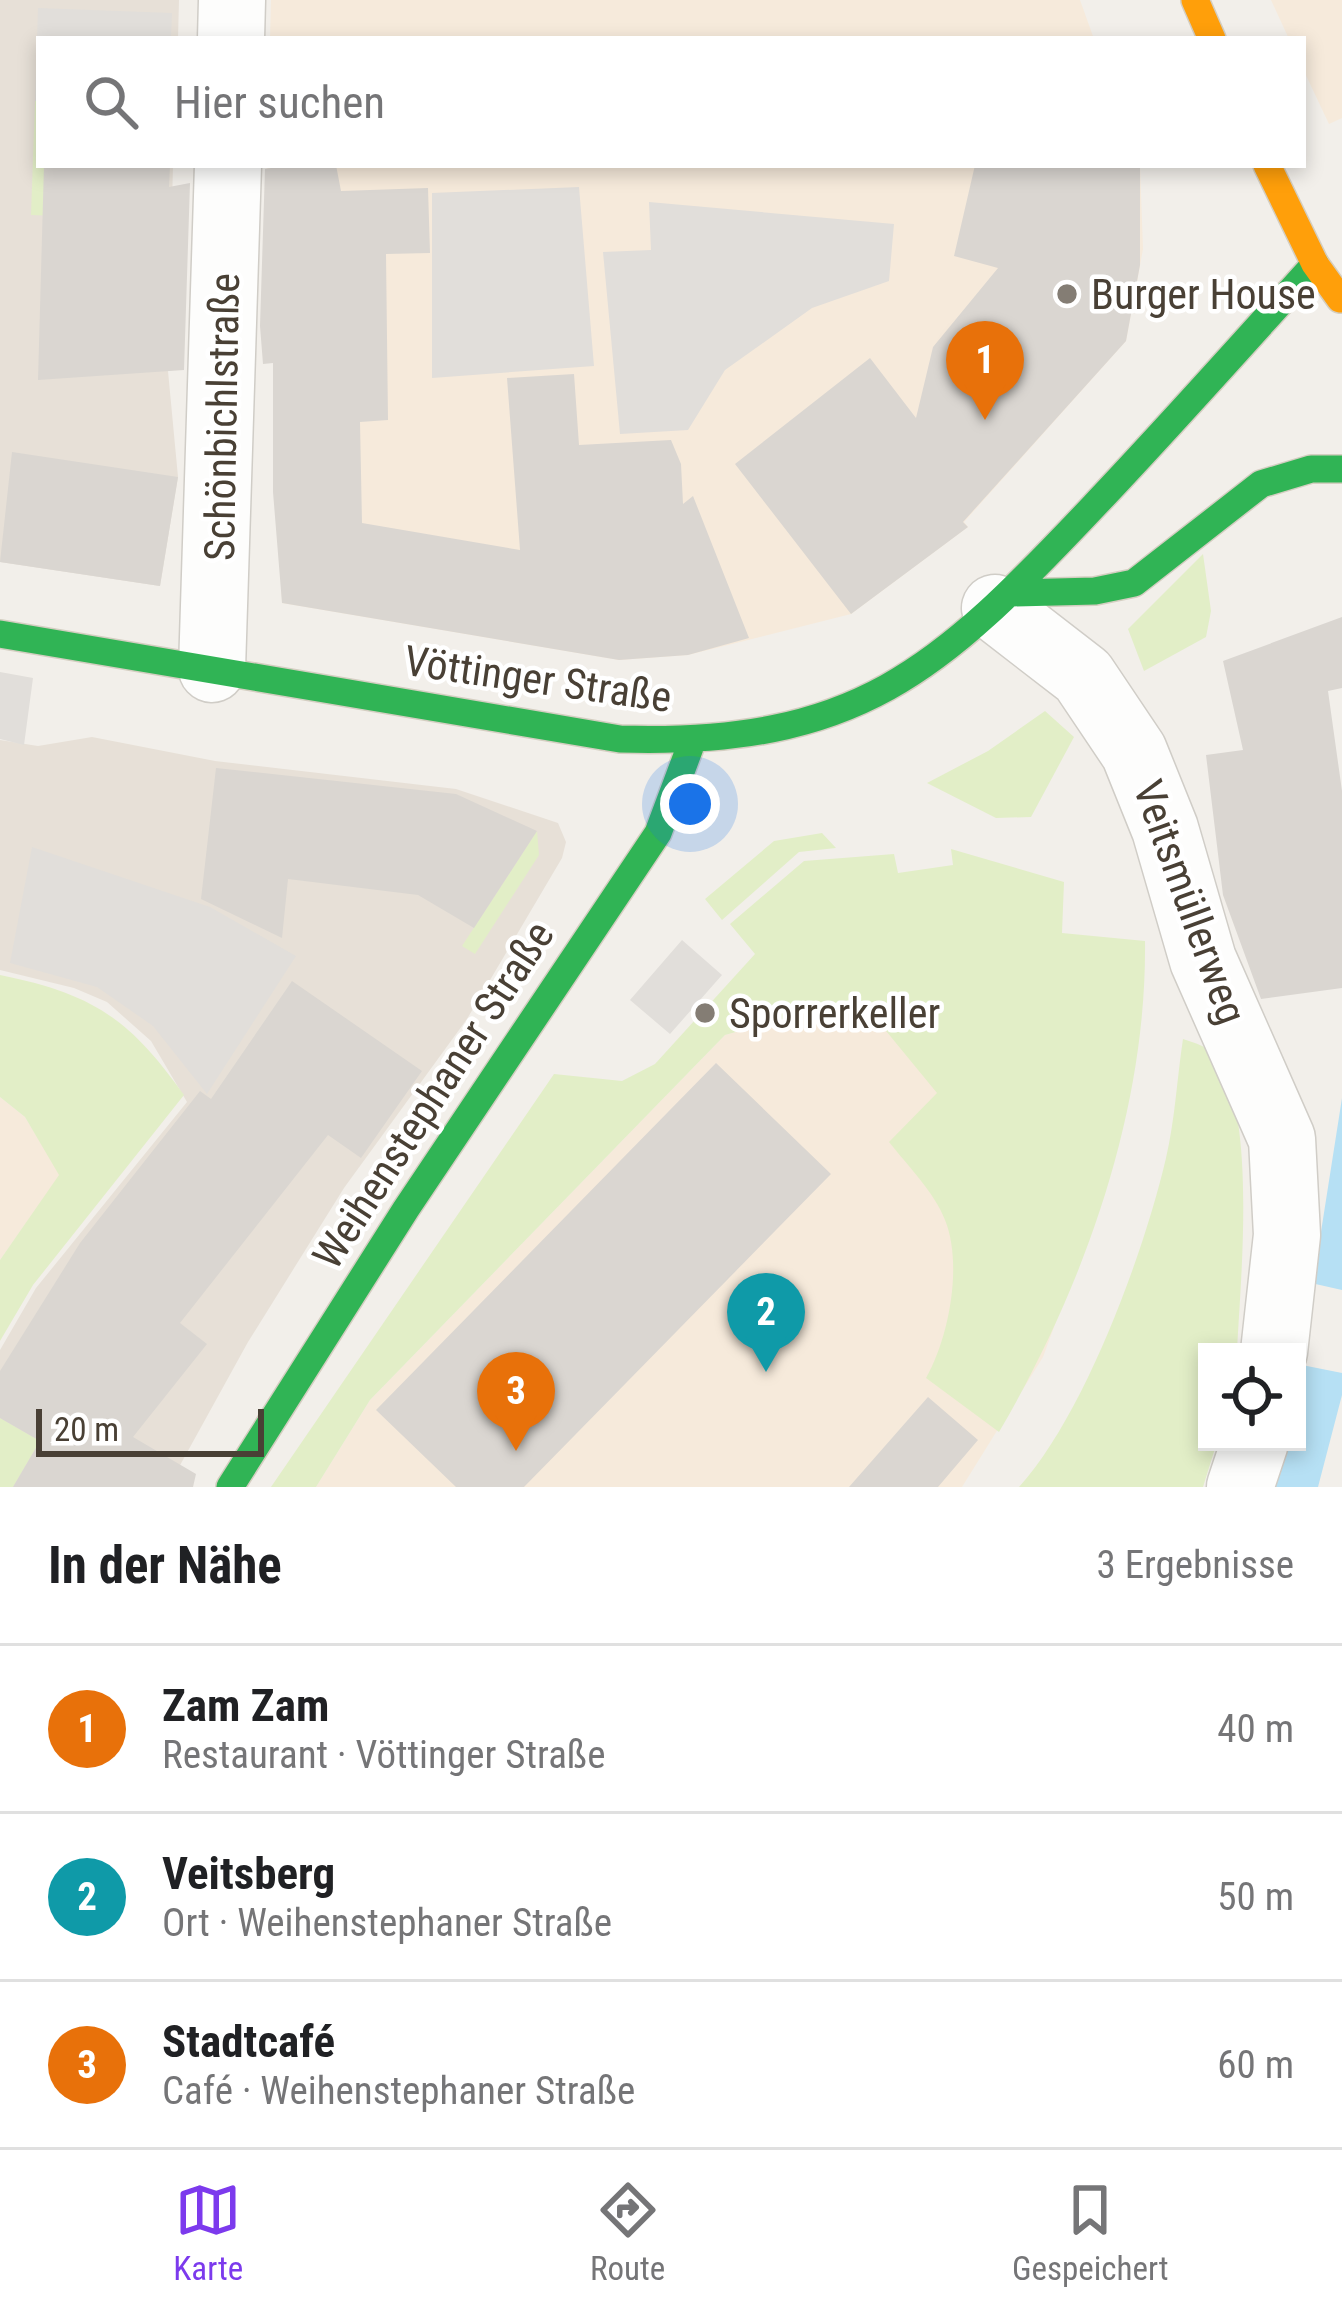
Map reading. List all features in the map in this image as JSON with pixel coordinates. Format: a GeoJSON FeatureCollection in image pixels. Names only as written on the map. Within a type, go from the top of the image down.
{"type":"FeatureCollection","features":[{"type":"Feature","properties":{"kind":"main road"},"geometry":{"type":"LineString","coordinates":[[1195,0],[1211,36]]}},
{"type":"Feature","properties":{"kind":"main road"},"geometry":{"type":"LineString","coordinates":[[1269,168],[1333,268]]}},
{"type":"Feature","properties":{"kind":"main road","name":"Vöttinger Straße"},"geometry":{"type":"LineString","coordinates":[[0,634],[598,735],[692,742],[813,719],[886,691],[945,655],[1333,268]]}},
{"type":"Feature","properties":{"kind":"main road"},"geometry":{"type":"LineString","coordinates":[[1004,600],[1134,583],[1261,484],[1311,469],[1342,469]]}},
{"type":"Feature","properties":{"kind":"main road","name":"Weihenstephaner Straße"},"geometry":{"type":"LineString","coordinates":[[230,1487],[406,1209],[658,832],[692,742]]}},
{"type":"Feature","properties":{"kind":"street"},"geometry":{"type":"LineString","coordinates":[[231,36],[232,0]]}},
{"type":"Feature","properties":{"kind":"street","name":"Schönbichlstraße"},"geometry":{"type":"LineString","coordinates":[[212,669],[228,168]]}},
{"type":"Feature","properties":{"kind":"street","name":"Veitsmüllerweg"},"geometry":{"type":"LineString","coordinates":[[1004,600],[1102,698],[1134,752],[1157,810],[1203,960],[1282,1139],[1286,1332]]}},
{"type":"Feature","properties":{"kind":"street"},"geometry":{"type":"LineString","coordinates":[[1240,1487],[1252,1451]]}},
{"type":"Feature","properties":{"kind":"shaded area"},"geometry":{"type":"Polygon","coordinates":[[[0,0],[179,0],[178,36],[36,36],[36,168],[173,168],[168,371],[178,477],[160,586],[0,562],[0,0]]]}},
{"type":"Feature","properties":{"kind":"shaded area"},"geometry":{"type":"Polygon","coordinates":[[[271,0],[1080,0],[1093,36],[270,36],[271,0]]]}},
{"type":"Feature","properties":{"kind":"shaded area"},"geometry":{"type":"Polygon","coordinates":[[[1271,0],[1342,0],[1342,118],[1329,124],[1306,75],[1306,36],[1288,36],[1271,0]]]}},
{"type":"Feature","properties":{"kind":"shaded area"},"geometry":{"type":"Polygon","coordinates":[[[38,8],[172,13],[171,36],[37,36],[38,8]]]}},
{"type":"Feature","properties":{"kind":"shaded area"},"geometry":{"type":"Polygon","coordinates":[[[267,168],[1140,168],[1143,249],[1126,341],[964,522],[968,527],[851,614],[688,655],[619,660],[282,603],[267,168]]]}},
{"type":"Feature","properties":{"kind":"shaded area"},"geometry":{"type":"Polygon","coordinates":[[[579,187],[594,366],[432,378],[432,193],[579,187]]]}},
{"type":"Feature","properties":{"kind":"shaded area"},"geometry":{"type":"Polygon","coordinates":[[[649,202],[894,224],[889,281],[812,308],[725,370],[688,430],[620,434],[603,252],[651,250],[649,202]]]}},
{"type":"Feature","properties":{"kind":"shaded area"},"geometry":{"type":"Polygon","coordinates":[[[0,672],[33,678],[24,745],[0,739],[0,672]]]}},
{"type":"Feature","properties":{"kind":"shaded area"},"geometry":{"type":"Polygon","coordinates":[[[92,737],[215,761],[456,789],[558,823],[566,842],[562,858],[467,1019],[344,1188],[248,1342],[168,1487],[0,1487],[0,1350],[36,1288],[187,1102],[151,1041],[107,1002],[74,988],[0,970],[0,740],[38,746],[92,737]]]}},
{"type":"Feature","properties":{"kind":"shaded area"},"geometry":{"type":"Polygon","coordinates":[[[32,847],[210,907],[296,956],[207,1094],[153,1026],[97,987],[10,963],[32,847]]]}},
{"type":"Feature","properties":{"kind":"shaded area"},"geometry":{"type":"Polygon","coordinates":[[[682,940],[722,975],[670,1034],[630,1000],[682,940]]]}},
{"type":"Feature","properties":{"kind":"shaded area"},"geometry":{"type":"Polygon","coordinates":[[[895,988],[1105,1188],[1043,1357],[962,1487],[316,1487],[370,1400],[725,1035],[895,988]]]}},
{"type":"Feature","properties":{"kind":"shaded area"},"geometry":{"type":"Polygon","coordinates":[[[0,1097],[25,1117],[60,1175],[0,1260],[0,1097]]]}},
{"type":"Feature","properties":{"kind":"green space"},"geometry":{"type":"Polygon","coordinates":[[[36,101],[36,168],[130,168],[128,219],[31,215],[36,101]]]}},
{"type":"Feature","properties":{"kind":"green space"},"geometry":{"type":"Polygon","coordinates":[[[1203,554],[1211,611],[1206,637],[1144,671],[1128,629],[1203,554]]]}},
{"type":"Feature","properties":{"kind":"green space"},"geometry":{"type":"Polygon","coordinates":[[[1045,711],[1074,737],[1031,817],[996,818],[927,783],[988,751],[1045,711]]]}},
{"type":"Feature","properties":{"kind":"green space"},"geometry":{"type":"Polygon","coordinates":[[[537,831],[539,855],[475,954],[462,946],[537,831]]]}},
{"type":"Feature","properties":{"kind":"green space"},"geometry":{"type":"Polygon","coordinates":[[[822,833],[836,848],[799,852],[722,920],[705,899],[774,841],[822,833]]]}},
{"type":"Feature","properties":{"kind":"green space"},"geometry":{"type":"Polygon","coordinates":[[[951,849],[1064,882],[1062,933],[1145,941],[1135,1069],[1105,1196],[1058,1318],[999,1432],[926,1378],[941,1343],[951,1300],[950,1238],[935,1200],[889,1142],[937,1093],[859,998],[725,1035],[370,1400],[316,1487],[271,1487],[554,1074],[622,1081],[655,1064],[755,954],[730,924],[804,861],[894,854],[898,873],[953,865],[951,849]]]}},
{"type":"Feature","properties":{"kind":"green space"},"geometry":{"type":"Polygon","coordinates":[[[0,975],[60,991],[106,1013],[145,1046],[184,1095],[33,1285],[0,1341],[0,1260],[59,1175],[25,1117],[0,1097],[0,975]]]}},
{"type":"Feature","properties":{"kind":"green space"},"geometry":{"type":"Polygon","coordinates":[[[1183,1039],[1215,1056],[1228,1082],[1242,1156],[1237,1343],[1198,1343],[1198,1451],[1214,1451],[1203,1487],[1019,1487],[1066,1419],[1109,1332],[1143,1240],[1174,1114],[1183,1039]]]}},
{"type":"Feature","properties":{"kind":"green space"},"geometry":{"type":"Polygon","coordinates":[[[0,1418],[40,1441],[13,1487],[0,1487],[0,1418]]]}},
{"type":"Feature","properties":{"kind":"water"},"geometry":{"type":"Polygon","coordinates":[[[1342,1098],[1342,1395],[1318,1487],[1261,1487],[1274,1451],[1306,1451],[1304,1343],[1342,1098]]]}},
{"type":"Feature","properties":{"kind":"pier"},"geometry":{"type":"Polygon","coordinates":[[[1311,1283],[1342,1290],[1342,1373],[1306,1366],[1306,1343],[1301,1343],[1311,1283]]]}},
{"type":"Feature","properties":{"kind":"building"},"geometry":{"type":"Polygon","coordinates":[[[44,168],[170,168],[169,187],[190,183],[184,370],[38,380],[44,168]]]}},
{"type":"Feature","properties":{"kind":"building"},"geometry":{"type":"Polygon","coordinates":[[[337,168],[341,191],[428,188],[430,253],[386,254],[388,420],[360,422],[362,523],[520,550],[507,378],[574,374],[579,445],[671,440],[681,464],[683,504],[693,496],[749,638],[688,655],[619,660],[282,603],[273,492],[273,363],[263,364],[260,326],[265,169],[337,168]]]}},
{"type":"Feature","properties":{"kind":"building"},"geometry":{"type":"Polygon","coordinates":[[[974,168],[1140,168],[1140,265],[1126,341],[963,522],[968,527],[851,614],[735,464],[870,358],[916,418],[933,347],[998,268],[954,256],[974,168]]]}},
{"type":"Feature","properties":{"kind":"building"},"geometry":{"type":"Polygon","coordinates":[[[12,452],[178,477],[160,586],[0,562],[12,452]]]}},
{"type":"Feature","properties":{"kind":"building"},"geometry":{"type":"Polygon","coordinates":[[[1342,617],[1342,688],[1328,691],[1342,791],[1342,988],[1261,999],[1223,895],[1206,755],[1243,750],[1223,661],[1342,617]]]}},
{"type":"Feature","properties":{"kind":"building"},"geometry":{"type":"Polygon","coordinates":[[[216,768],[456,794],[537,831],[474,928],[418,895],[288,879],[282,938],[201,899],[216,768]]]}},
{"type":"Feature","properties":{"kind":"building"},"geometry":{"type":"Polygon","coordinates":[[[292,981],[422,1071],[361,1158],[328,1135],[180,1323],[207,1344],[133,1437],[196,1474],[193,1487],[13,1487],[40,1441],[0,1418],[0,1371],[80,1243],[200,1091],[211,1099],[292,981]]]}},
{"type":"Feature","properties":{"kind":"building"},"geometry":{"type":"Polygon","coordinates":[[[716,1063],[831,1174],[524,1487],[456,1487],[376,1410],[716,1063]]]}},
{"type":"Feature","properties":{"kind":"building"},"geometry":{"type":"Polygon","coordinates":[[[928,1397],[978,1440],[938,1487],[849,1487],[928,1397]]]}},
{"type":"Feature","properties":{"kind":"traffic: fast"},"geometry":{"type":"LineString","coordinates":[[0,634],[620,739],[702,738],[772,729],[833,712],[888,687],[938,655],[987,614],[1120,478],[1315,264]]}},
{"type":"Feature","properties":{"kind":"traffic: fast"},"geometry":{"type":"LineString","coordinates":[[1012,593],[1095,591],[1134,583],[1261,484],[1311,469],[1342,469]]}},
{"type":"Feature","properties":{"kind":"traffic: fast"},"geometry":{"type":"LineString","coordinates":[[230,1487],[406,1209],[658,833],[692,742]]}},
{"type":"Feature","properties":{"kind":"traffic: slow"},"geometry":{"type":"LineString","coordinates":[[1195,0],[1211,36]]}},
{"type":"Feature","properties":{"kind":"traffic: slow"},"geometry":{"type":"LineString","coordinates":[[1268,168],[1315,264],[1340,299]]}},
{"type":"Feature","properties":{"kind":"place","name":"Burger House"},"geometry":{"type":"Point","coordinates":[1067,294]}},
{"type":"Feature","properties":{"kind":"place","name":"Zam Zam"},"geometry":{"type":"Point","coordinates":[985,420]}},
{"type":"Feature","properties":{"kind":"place","name":"Sporrerkeller"},"geometry":{"type":"Point","coordinates":[705,1013]}},
{"type":"Feature","properties":{"kind":"place","name":"Veitsberg"},"geometry":{"type":"Point","coordinates":[766,1372]}},
{"type":"Feature","properties":{"kind":"place","name":"Stadtcafé"},"geometry":{"type":"Point","coordinates":[516,1451]}}]}
